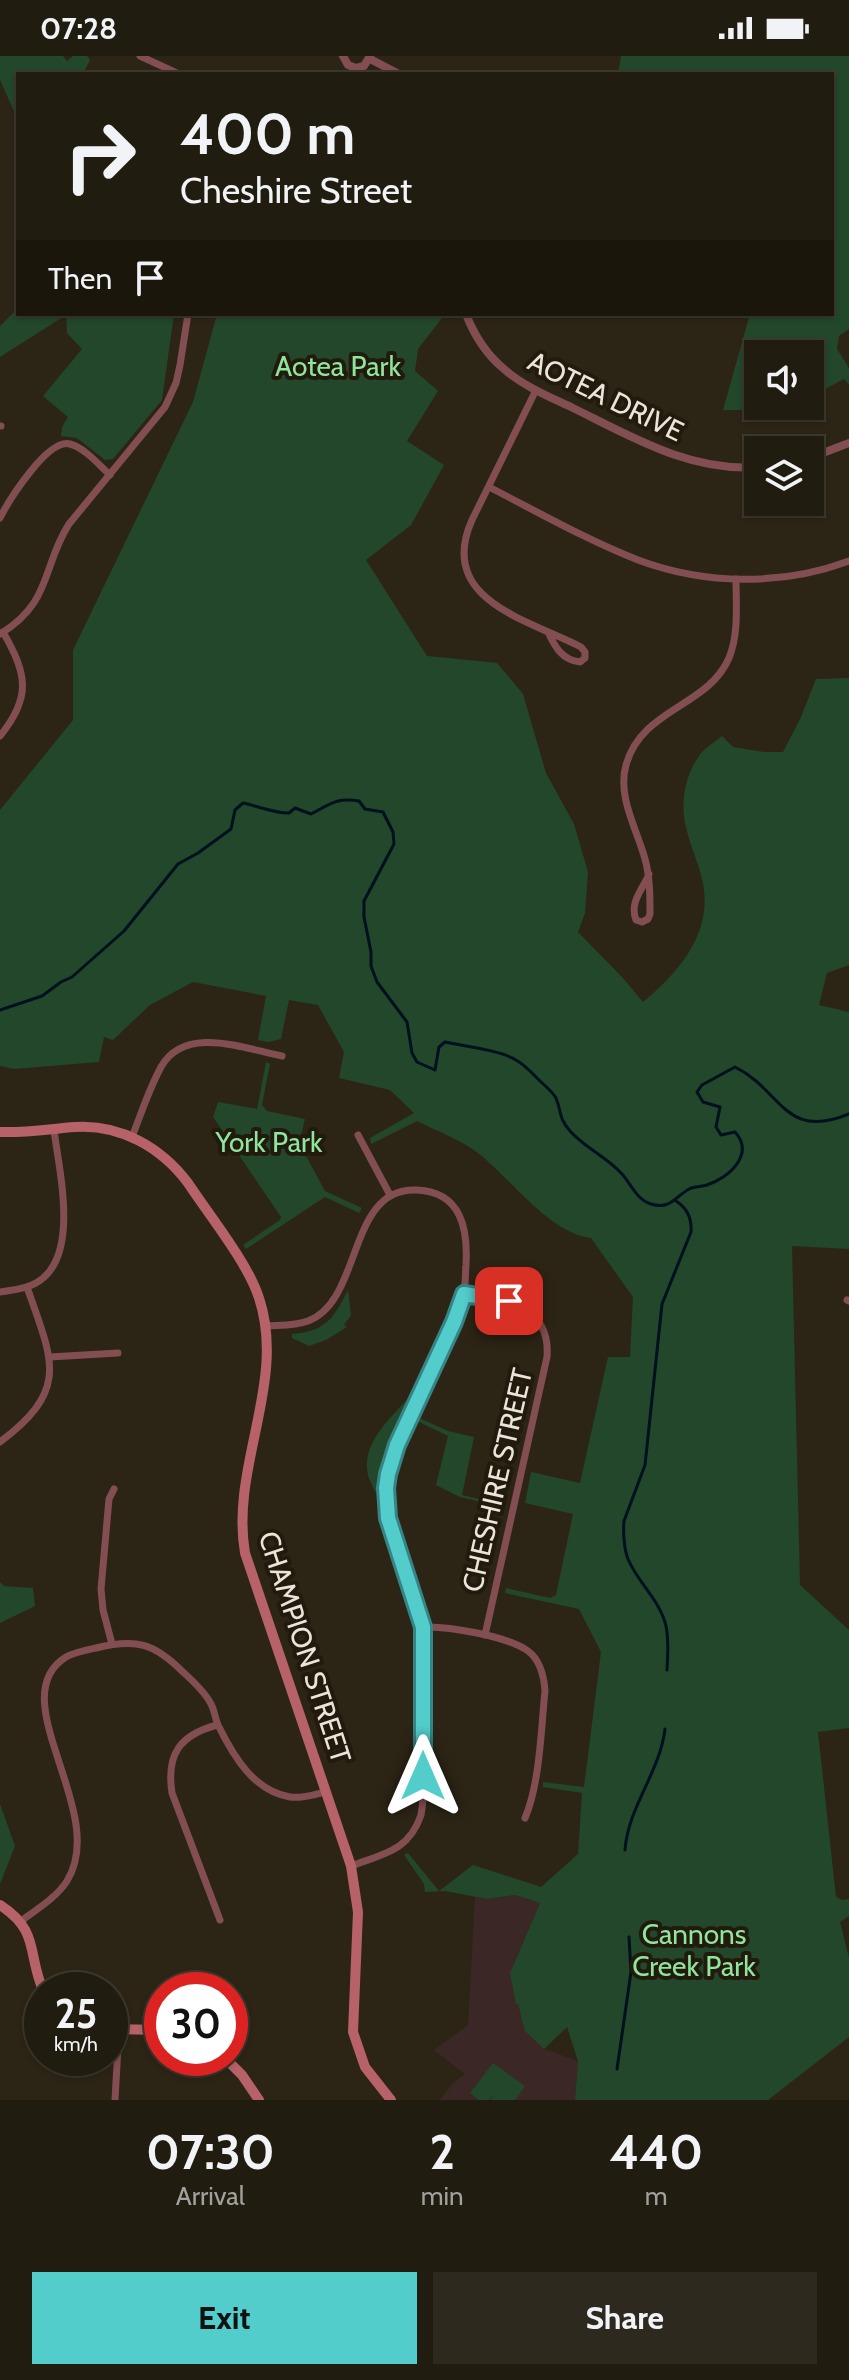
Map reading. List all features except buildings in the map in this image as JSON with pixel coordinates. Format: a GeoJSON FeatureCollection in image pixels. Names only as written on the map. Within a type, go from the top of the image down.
{"type":"FeatureCollection","features":[{"type":"Feature","properties":{"kind":"main road","name":"CHAMPION STREET"},"geometry":{"type":"LineString","coordinates":[[0,1132],[29,1133],[92,1127],[132,1137],[169,1161],[188,1183],[255,1287],[266,1326],[267,1364],[244,1487],[242,1536],[252,1577],[351,1866],[358,1912],[352,2022],[355,2042],[369,2074],[391,2100]]}},
{"type":"Feature","properties":{"kind":"main road"},"geometry":{"type":"LineString","coordinates":[[0,1905],[21,1921],[32,1945],[37,1972]]}},
{"type":"Feature","properties":{"kind":"main road"},"geometry":{"type":"LineString","coordinates":[[243,2076],[259,2100]]}},
{"type":"Feature","properties":{"kind":"street"},"geometry":{"type":"LineString","coordinates":[[140,56],[175,72]]}},
{"type":"Feature","properties":{"kind":"street"},"geometry":{"type":"LineString","coordinates":[[343,56],[350,71],[364,66],[370,58],[395,72]]}},
{"type":"Feature","properties":{"kind":"street"},"geometry":{"type":"LineString","coordinates":[[0,736],[18,710],[23,682],[17,656],[2,633],[19,620],[35,601],[64,531],[157,418],[170,397],[180,365],[188,316]]}},
{"type":"Feature","properties":{"kind":"street","name":"AOTEA DRIVE"},"geometry":{"type":"LineString","coordinates":[[467,316],[491,357],[506,372],[536,390],[664,452],[719,466],[744,467]]}},
{"type":"Feature","properties":{"kind":"street"},"geometry":{"type":"LineString","coordinates":[[536,390],[464,540],[464,561],[477,589],[487,600],[581,647],[585,658],[580,662],[563,656],[548,632]]}},
{"type":"Feature","properties":{"kind":"street"},"geometry":{"type":"LineString","coordinates":[[0,518],[13,496],[55,446],[66,443],[74,446],[110,475]]}},
{"type":"Feature","properties":{"kind":"street"},"geometry":{"type":"LineString","coordinates":[[824,453],[849,443]]}},
{"type":"Feature","properties":{"kind":"street"},"geometry":{"type":"LineString","coordinates":[[489,487],[612,549],[684,573],[736,579],[800,574],[849,561]]}},
{"type":"Feature","properties":{"kind":"street"},"geometry":{"type":"LineString","coordinates":[[649,874],[635,901],[636,920],[642,922],[650,914],[649,874],[625,793],[625,769],[643,732],[653,722],[703,690],[724,668],[734,644],[736,579]]}},
{"type":"Feature","properties":{"kind":"street"},"geometry":{"type":"LineString","coordinates":[[132,1137],[161,1066],[179,1049],[194,1043],[213,1043],[282,1056]]}},
{"type":"Feature","properties":{"kind":"street"},"geometry":{"type":"LineString","coordinates":[[0,1292],[39,1282],[60,1255],[65,1221],[54,1130]]}},
{"type":"Feature","properties":{"kind":"street"},"geometry":{"type":"LineString","coordinates":[[358,1135],[390,1195]]}},
{"type":"Feature","properties":{"kind":"street"},"geometry":{"type":"LineString","coordinates":[[266,1326],[310,1321],[326,1309],[339,1289],[371,1216],[390,1195],[403,1190],[434,1192],[445,1198],[463,1221],[466,1233],[464,1294],[397,1445],[388,1474],[388,1518],[423,1627],[421,1815],[418,1827],[403,1845],[351,1866]]}},
{"type":"Feature","properties":{"kind":"street"},"geometry":{"type":"LineString","coordinates":[[0,1442],[37,1409],[48,1388],[50,1357],[27,1287]]}},
{"type":"Feature","properties":{"kind":"street","name":"CHESHIRE STREET"},"geometry":{"type":"LineString","coordinates":[[464,1294],[509,1301],[526,1309],[538,1320],[548,1345],[485,1635]]}},
{"type":"Feature","properties":{"kind":"street"},"geometry":{"type":"LineString","coordinates":[[50,1357],[118,1353]]}},
{"type":"Feature","properties":{"kind":"street"},"geometry":{"type":"LineString","coordinates":[[112,1644],[101,1589],[107,1510],[114,1489]]}},
{"type":"Feature","properties":{"kind":"street"},"geometry":{"type":"LineString","coordinates":[[423,1627],[450,1628],[513,1643],[530,1652],[544,1677],[534,1783],[525,1818]]}},
{"type":"Feature","properties":{"kind":"street"},"geometry":{"type":"LineString","coordinates":[[21,1921],[65,1884],[74,1868],[78,1850],[70,1805],[39,1717],[43,1680],[56,1662],[72,1654],[112,1644],[141,1644],[164,1653],[192,1680],[211,1705],[217,1725],[246,1772],[266,1787],[288,1797],[326,1792]]}},
{"type":"Feature","properties":{"kind":"street"},"geometry":{"type":"LineString","coordinates":[[217,1725],[195,1731],[182,1742],[169,1775],[172,1793],[220,1920]]}},
{"type":"Feature","properties":{"kind":"street"},"geometry":{"type":"LineString","coordinates":[[115,2076],[115,2100]]}},
{"type":"Feature","properties":{"kind":"shaded area"},"geometry":{"type":"Polygon","coordinates":[[[515,1895],[540,1903],[510,1973],[518,2003],[544,2049],[578,2061],[575,2100],[440,2100],[452,2084],[465,2074],[434,2050],[468,2025],[475,1897],[487,1899],[515,1895]]]}},
{"type":"Feature","properties":{"kind":"green space"},"geometry":{"type":"Polygon","coordinates":[[[0,56],[63,56],[67,61],[73,56],[87,56],[90,60],[84,72],[16,72],[16,116],[0,80],[0,56]]]}},
{"type":"Feature","properties":{"kind":"green space"},"geometry":{"type":"Polygon","coordinates":[[[621,56],[849,56],[849,329],[839,336],[837,349],[849,368],[849,385],[844,379],[824,390],[824,340],[744,340],[744,410],[723,410],[749,316],[834,316],[834,72],[618,72],[621,56]]]}},
{"type":"Feature","properties":{"kind":"green space"},"geometry":{"type":"Polygon","coordinates":[[[16,310],[16,316],[64,316],[0,357],[0,326],[16,310]]]}},
{"type":"Feature","properties":{"kind":"green space"},"geometry":{"type":"Polygon","coordinates":[[[66,316],[174,316],[162,400],[113,459],[105,460],[77,438],[61,436],[68,417],[43,396],[82,349],[67,333],[66,316]]]}},
{"type":"Feature","properties":{"kind":"green space"},"geometry":{"type":"Polygon","coordinates":[[[216,316],[443,316],[418,349],[415,371],[438,391],[407,441],[444,465],[411,525],[366,560],[427,656],[497,663],[523,694],[546,773],[574,824],[588,872],[585,913],[578,932],[643,1002],[682,962],[697,938],[704,911],[704,888],[686,827],[684,809],[687,781],[694,764],[704,750],[722,736],[733,747],[783,752],[816,679],[849,678],[849,965],[827,973],[819,1005],[849,1012],[849,1249],[792,1246],[800,1585],[849,1630],[849,1728],[818,1732],[836,1897],[849,1899],[849,1916],[840,1922],[849,1958],[849,2037],[768,2100],[575,2100],[578,2061],[567,2027],[544,2049],[525,2031],[510,1973],[540,1903],[515,1895],[487,1899],[445,1891],[425,1892],[424,1884],[404,1855],[408,1853],[439,1891],[473,1865],[541,1887],[578,1854],[582,1793],[543,1787],[543,1782],[584,1787],[601,1652],[579,1609],[505,1593],[506,1588],[550,1598],[556,1595],[573,1514],[525,1503],[531,1472],[580,1483],[608,1357],[630,1357],[633,1297],[591,1238],[561,1227],[546,1216],[471,1148],[417,1121],[371,1144],[370,1138],[414,1113],[390,1090],[339,1078],[344,1052],[318,1005],[289,1000],[281,1039],[269,1042],[258,1040],[266,996],[193,982],[150,1005],[113,1040],[104,1037],[99,1062],[14,1069],[0,1066],[0,810],[73,720],[73,650],[193,402],[216,316]]]}},
{"type":"Feature","properties":{"kind":"green space","name":"York Park"},"geometry":{"type":"Polygon","coordinates":[[[266,1062],[270,1064],[262,1105],[267,1111],[305,1119],[299,1143],[325,1191],[362,1208],[359,1213],[325,1197],[246,1249],[243,1245],[281,1217],[213,1117],[218,1102],[257,1109],[266,1062]]]}},
{"type":"Feature","properties":{"kind":"green space"},"geometry":{"type":"Polygon","coordinates":[[[348,1290],[351,1315],[344,1325],[347,1327],[309,1346],[292,1338],[292,1334],[313,1330],[327,1322],[348,1290]]]}},
{"type":"Feature","properties":{"kind":"green space"},"geometry":{"type":"Polygon","coordinates":[[[409,1397],[386,1450],[379,1499],[368,1475],[369,1452],[379,1432],[409,1397]]]}},
{"type":"Feature","properties":{"kind":"green space"},"geometry":{"type":"Polygon","coordinates":[[[419,1418],[448,1431],[474,1437],[462,1495],[504,1507],[460,1497],[436,1485],[448,1436],[417,1421],[419,1418]]]}},
{"type":"Feature","properties":{"kind":"green space"},"geometry":{"type":"Polygon","coordinates":[[[0,1582],[4,1586],[33,1588],[35,1606],[0,1623],[0,1582]]]}},
{"type":"Feature","properties":{"kind":"green space"},"geometry":{"type":"Polygon","coordinates":[[[0,1804],[15,1846],[0,1884],[0,1804]]]}},
{"type":"Feature","properties":{"kind":"green space"},"geometry":{"type":"Polygon","coordinates":[[[493,2063],[525,2086],[515,2100],[491,2100],[494,2094],[489,2100],[479,2100],[470,2093],[493,2063]]]}},
{"type":"Feature","properties":{"kind":"waterway"},"geometry":{"type":"LineString","coordinates":[[0,1010],[42,996],[72,977],[124,931],[178,864],[231,829],[235,810],[243,803],[283,813],[295,808],[311,814],[334,802],[351,800],[359,801],[365,809],[383,812],[393,832],[394,844],[364,901],[364,917],[371,966],[377,982],[407,1022],[412,1053],[417,1062],[435,1070],[439,1047],[445,1042],[492,1051],[516,1060],[554,1095],[570,1131],[616,1168],[642,1199],[658,1205],[668,1204],[691,1188],[715,1182],[731,1171],[741,1157],[740,1140],[735,1132],[721,1135],[716,1127],[720,1107],[703,1102],[697,1092],[702,1085],[735,1067],[797,1117],[827,1121],[849,1114]]}},
{"type":"Feature","properties":{"kind":"waterway"},"geometry":{"type":"LineString","coordinates":[[667,1670],[666,1626],[659,1608],[628,1559],[624,1521],[645,1465],[662,1304],[691,1232],[688,1214],[676,1201]]}},
{"type":"Feature","properties":{"kind":"waterway"},"geometry":{"type":"LineString","coordinates":[[625,1850],[627,1834],[657,1760],[665,1729]]}},
{"type":"Feature","properties":{"kind":"waterway"},"geometry":{"type":"LineString","coordinates":[[617,2069],[631,1972],[629,1937]]}},
{"type":"Feature","properties":{"kind":"route"},"geometry":{"type":"LineString","coordinates":[[423,1776],[423,1627],[388,1518],[388,1474],[397,1445],[464,1294],[509,1301]]}},
{"type":"Feature","properties":{"kind":"park label","name":"Aotea Park"},"geometry":{"type":"Point","coordinates":[338,366]}},
{"type":"Feature","properties":{"kind":"park label","name":"Cannons Creek Park"},"geometry":{"type":"Point","coordinates":[694,1950]}}]}
